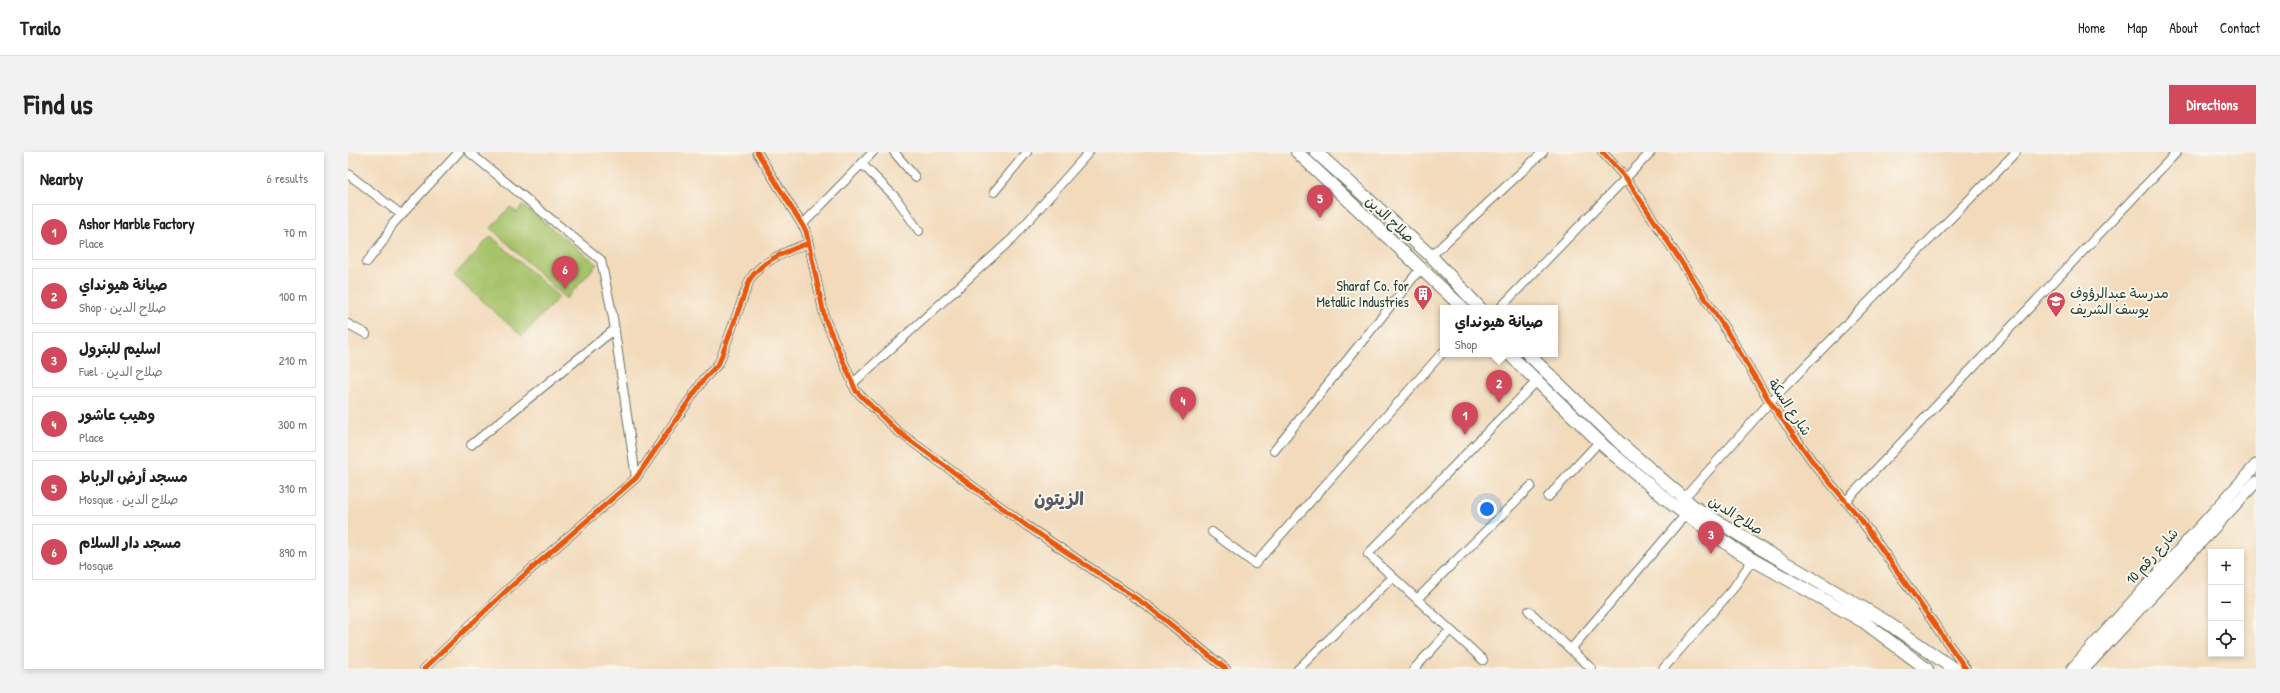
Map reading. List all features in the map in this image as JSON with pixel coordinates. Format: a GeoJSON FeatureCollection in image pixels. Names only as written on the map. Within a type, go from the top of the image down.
{"type":"FeatureCollection","features":[{"type":"Feature","properties":{"kind":"highway","name":"صلاح الدين"},"geometry":{"type":"LineString","coordinates":[[1297,152],[1459,305]]}},
{"type":"Feature","properties":{"kind":"highway","name":"صلاح الدين"},"geometry":{"type":"LineString","coordinates":[[1316,152],[1431,256],[1477,305]]}},
{"type":"Feature","properties":{"kind":"highway","name":"صلاح الدين"},"geometry":{"type":"LineString","coordinates":[[1512,357],[1599,442],[1686,514],[1753,559],[1864,622],[1927,669]]}},
{"type":"Feature","properties":{"kind":"highway","name":"صلاح الدين"},"geometry":{"type":"LineString","coordinates":[[1531,357],[1620,444],[1684,498],[1760,548],[1882,619],[1954,669]]}},
{"type":"Feature","properties":{"kind":"main road","name":"شارع رقم 10"},"geometry":{"type":"LineString","coordinates":[[2072,669],[2256,465]]}},
{"type":"Feature","properties":{"kind":"main road","name":"شارع رقم 10"},"geometry":{"type":"LineString","coordinates":[[2084,669],[2256,482]]}},
{"type":"Feature","properties":{"kind":"street"},"geometry":{"type":"LineString","coordinates":[[367,262],[402,215],[459,152]]}},
{"type":"Feature","properties":{"kind":"street"},"geometry":{"type":"LineString","coordinates":[[469,152],[601,260],[615,329],[636,478]]}},
{"type":"Feature","properties":{"kind":"street"},"geometry":{"type":"LineString","coordinates":[[757,152],[806,231],[825,319],[856,391],[896,430],[1027,526],[1149,607],[1226,669]]}},
{"type":"Feature","properties":{"kind":"street"},"geometry":{"type":"LineString","coordinates":[[802,225],[873,152]]}},
{"type":"Feature","properties":{"kind":"street"},"geometry":{"type":"LineString","coordinates":[[894,152],[915,178]]}},
{"type":"Feature","properties":{"kind":"street"},"geometry":{"type":"LineString","coordinates":[[852,384],[1013,238],[1089,152]]}},
{"type":"Feature","properties":{"kind":"street"},"geometry":{"type":"LineString","coordinates":[[1431,256],[1543,152]]}},
{"type":"Feature","properties":{"kind":"street","name":"شارع السكة"},"geometry":{"type":"LineString","coordinates":[[1602,152],[1626,178],[1726,330],[1770,402],[1815,465],[1846,500],[1882,549],[1966,669]]}},
{"type":"Feature","properties":{"kind":"street"},"geometry":{"type":"LineString","coordinates":[[1503,305],[1651,152]]}},
{"type":"Feature","properties":{"kind":"street"},"geometry":{"type":"LineString","coordinates":[[1684,498],[1770,402],[2016,152]]}},
{"type":"Feature","properties":{"kind":"street"},"geometry":{"type":"LineString","coordinates":[[1846,500],[2177,152]]}},
{"type":"Feature","properties":{"kind":"street"},"geometry":{"type":"LineString","coordinates":[[994,192],[1022,154]]}},
{"type":"Feature","properties":{"kind":"street"},"geometry":{"type":"LineString","coordinates":[[862,164],[896,198],[919,231]]}},
{"type":"Feature","properties":{"kind":"street"},"geometry":{"type":"LineString","coordinates":[[348,174],[402,215]]}},
{"type":"Feature","properties":{"kind":"street"},"geometry":{"type":"LineString","coordinates":[[424,669],[508,590],[636,478],[704,379],[720,363],[750,279],[762,265],[786,252],[808,243]]}},
{"type":"Feature","properties":{"kind":"street"},"geometry":{"type":"LineString","coordinates":[[1274,451],[1421,268]]}},
{"type":"Feature","properties":{"kind":"street"},"geometry":{"type":"LineString","coordinates":[[348,324],[366,334]]}},
{"type":"Feature","properties":{"kind":"street"},"geometry":{"type":"LineString","coordinates":[[471,445],[615,329]]}},
{"type":"Feature","properties":{"kind":"street"},"geometry":{"type":"LineString","coordinates":[[1212,532],[1255,564],[1440,355]]}},
{"type":"Feature","properties":{"kind":"street"},"geometry":{"type":"LineString","coordinates":[[1483,660],[1368,554],[1537,381]]}},
{"type":"Feature","properties":{"kind":"street"},"geometry":{"type":"LineString","coordinates":[[1548,497],[1599,442]]}},
{"type":"Feature","properties":{"kind":"street"},"geometry":{"type":"LineString","coordinates":[[1417,600],[1531,486]]}},
{"type":"Feature","properties":{"kind":"street"},"geometry":{"type":"LineString","coordinates":[[1571,649],[1686,514]]}},
{"type":"Feature","properties":{"kind":"street"},"geometry":{"type":"LineString","coordinates":[[1663,669],[1732,590],[1753,559]]}},
{"type":"Feature","properties":{"kind":"street"},"geometry":{"type":"LineString","coordinates":[[1298,669],[1393,577]]}},
{"type":"Feature","properties":{"kind":"street"},"geometry":{"type":"LineString","coordinates":[[1529,611],[1592,669]]}},
{"type":"Feature","properties":{"kind":"street"},"geometry":{"type":"LineString","coordinates":[[1414,669],[1450,630]]}},
{"type":"Feature","properties":{"kind":"green space"},"geometry":{"type":"Polygon","coordinates":[[[522,205],[597,264],[566,299],[491,228],[510,207],[517,213],[522,205]]]}},
{"type":"Feature","properties":{"kind":"green space"},"geometry":{"type":"Polygon","coordinates":[[[491,236],[559,297],[522,336],[454,276],[491,236]]]}},
{"type":"Feature","properties":{"kind":"cycle path"},"geometry":{"type":"LineString","coordinates":[[757,152],[806,231],[825,319],[856,391],[896,430],[1027,526],[1149,607],[1226,669]]}},
{"type":"Feature","properties":{"kind":"cycle path"},"geometry":{"type":"LineString","coordinates":[[1602,152],[1626,178],[1726,330],[1770,402],[1815,465],[1859,517],[1966,669]]}},
{"type":"Feature","properties":{"kind":"cycle path"},"geometry":{"type":"LineString","coordinates":[[424,669],[507,590],[636,478],[704,379],[719,363],[750,279],[769,261],[808,243]]}},
{"type":"Feature","properties":{"kind":"place","name":"مسجد أرض الرباط"},"geometry":{"type":"Point","coordinates":[1320,218]}},
{"type":"Feature","properties":{"kind":"place","name":"مسجد دار السلام"},"geometry":{"type":"Point","coordinates":[565,289]}},
{"type":"Feature","properties":{"kind":"place","name":"Sharaf Co. for Metallic Industries"},"geometry":{"type":"Point","coordinates":[1423,311]}},
{"type":"Feature","properties":{"kind":"place","name":"مدرسة عبدالرؤوف يوسف الشريف"},"geometry":{"type":"Point","coordinates":[2056,318]}},
{"type":"Feature","properties":{"kind":"place","name":"صيانة هيونداي"},"geometry":{"type":"Point","coordinates":[1499,403]}},
{"type":"Feature","properties":{"kind":"place","name":"وهيب عاشور"},"geometry":{"type":"Point","coordinates":[1183,420]}},
{"type":"Feature","properties":{"kind":"place","name":"Ashor Marble Factory"},"geometry":{"type":"Point","coordinates":[1465,435]}},
{"type":"Feature","properties":{"kind":"place","name":"اسليم للبترول"},"geometry":{"type":"Point","coordinates":[1711,554]}},
{"type":"Feature","properties":{"kind":"district","name":"الزيتون"},"geometry":{"type":"Point","coordinates":[1059,499]}}]}
